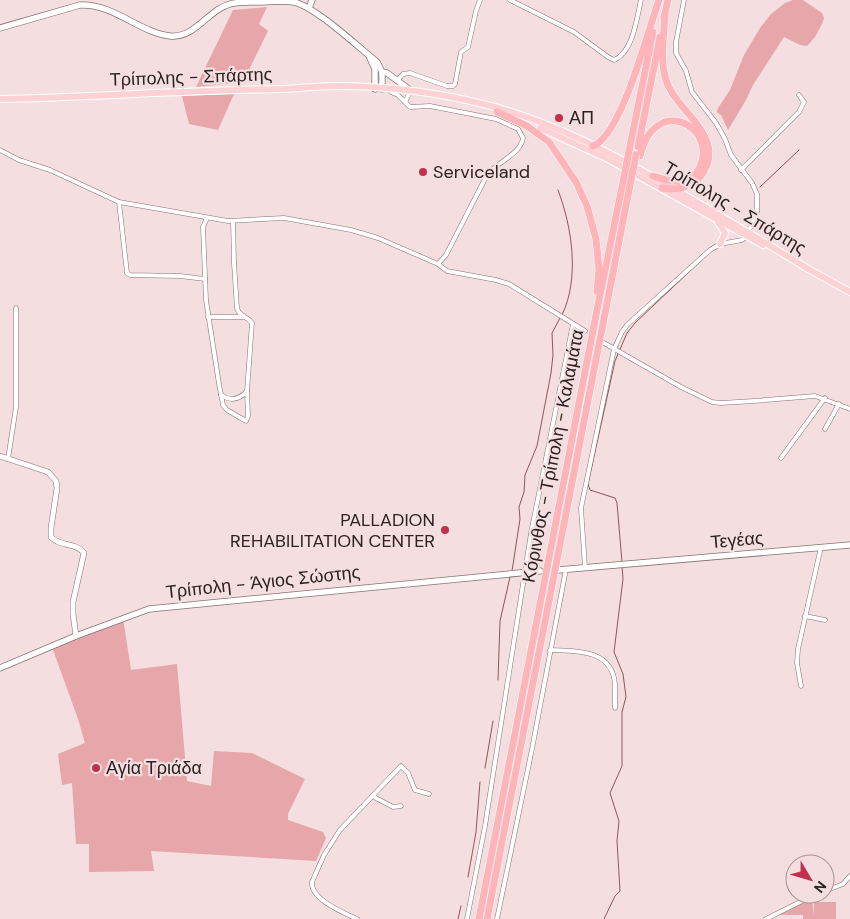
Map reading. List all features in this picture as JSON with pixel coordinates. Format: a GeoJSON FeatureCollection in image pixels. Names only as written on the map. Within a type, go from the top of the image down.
{"type":"FeatureCollection","features":[{"type":"Feature","properties":{"kind":"highway"},"geometry":{"type":"LineString","coordinates":[[593,146],[602,140],[617,115],[641,58],[659,0]]}},
{"type":"Feature","properties":{"kind":"highway","name":"Κόρινθος - Τρίπολη - Καλαμάτα"},"geometry":{"type":"LineString","coordinates":[[487,919],[628,179],[634,168],[659,0]]}},
{"type":"Feature","properties":{"kind":"highway","name":"Κόρινθος - Τρίπολη - Καλαμάτα"},"geometry":{"type":"LineString","coordinates":[[479,919],[597,310],[635,154],[668,0]]}},
{"type":"Feature","properties":{"kind":"highway"},"geometry":{"type":"LineString","coordinates":[[662,188],[674,189],[685,187],[699,178],[706,166],[708,151],[707,140],[702,129],[681,106],[667,82],[662,57],[665,14]]}},
{"type":"Feature","properties":{"kind":"highway"},"geometry":{"type":"LineString","coordinates":[[496,112],[527,126],[549,142],[581,192],[592,220],[598,251],[597,310]]}},
{"type":"Feature","properties":{"kind":"highway"},"geometry":{"type":"LineString","coordinates":[[635,154],[649,132],[657,125],[674,121],[686,124],[696,132],[703,144],[702,162],[694,176],[689,180],[679,182],[653,176]]}},
{"type":"Feature","properties":{"kind":"main road"},"geometry":{"type":"LineString","coordinates":[[309,8],[312,0]]}},
{"type":"Feature","properties":{"kind":"main road"},"geometry":{"type":"LineString","coordinates":[[0,28],[87,5],[105,9],[158,33],[175,36],[194,29],[215,11],[232,4],[289,2],[309,8],[380,65],[382,72],[379,89]]}},
{"type":"Feature","properties":{"kind":"main road"},"geometry":{"type":"LineString","coordinates":[[369,56],[374,65],[379,89]]}},
{"type":"Feature","properties":{"kind":"main road"},"geometry":{"type":"LineString","coordinates":[[382,72],[411,92]]}},
{"type":"Feature","properties":{"kind":"main road"},"geometry":{"type":"LineString","coordinates":[[376,77],[382,72]]}},
{"type":"Feature","properties":{"kind":"main road","name":"Τρίπολης - Σπάρτης"},"geometry":{"type":"LineString","coordinates":[[0,99],[65,98],[325,86],[391,88],[496,112],[570,140],[662,188],[715,219],[747,234]]}},
{"type":"Feature","properties":{"kind":"main road","name":"Τρίπολης - Σπάρτης"},"geometry":{"type":"LineString","coordinates":[[379,89],[391,92],[446,96],[502,110],[552,127],[653,176],[747,234],[850,292]]}},
{"type":"Feature","properties":{"kind":"main road"},"geometry":{"type":"LineString","coordinates":[[715,219],[724,233],[720,244]]}},
{"type":"Feature","properties":{"kind":"main road","name":"Τεγέας"},"geometry":{"type":"LineString","coordinates":[[585,567],[850,545]]}},
{"type":"Feature","properties":{"kind":"main road"},"geometry":{"type":"LineString","coordinates":[[558,570],[585,567]]}},
{"type":"Feature","properties":{"kind":"main road","name":"Τρίπολη - Άγιος Σώστης"},"geometry":{"type":"LineString","coordinates":[[0,668],[76,636],[146,610],[167,606],[540,571]]}},
{"type":"Feature","properties":{"kind":"street"},"geometry":{"type":"LineString","coordinates":[[397,81],[403,74],[410,73],[447,86],[453,86],[461,52],[468,47],[480,0]]}},
{"type":"Feature","properties":{"kind":"street"},"geometry":{"type":"LineString","coordinates":[[510,0],[574,32],[614,60],[620,56],[631,39],[641,0]]}},
{"type":"Feature","properties":{"kind":"street"},"geometry":{"type":"LineString","coordinates":[[585,567],[581,508],[615,350],[627,325],[699,259],[720,244],[740,242],[747,234],[757,212],[758,200],[752,183],[731,155],[716,123],[692,92],[686,71],[676,53],[676,42],[684,0]]}},
{"type":"Feature","properties":{"kind":"street"},"geometry":{"type":"LineString","coordinates":[[391,92],[398,95],[410,107],[430,106],[496,119],[518,129],[523,138],[520,148],[493,168],[487,175],[446,255],[438,264]]}},
{"type":"Feature","properties":{"kind":"street"},"geometry":{"type":"LineString","coordinates":[[405,102],[411,92]]}},
{"type":"Feature","properties":{"kind":"street"},"geometry":{"type":"LineString","coordinates":[[742,170],[798,112],[804,102],[799,95]]}},
{"type":"Feature","properties":{"kind":"street"},"geometry":{"type":"LineString","coordinates":[[0,150],[50,170],[119,202],[234,222],[284,218],[351,230],[378,238],[438,264],[447,271],[505,283],[585,331]]}},
{"type":"Feature","properties":{"kind":"street"},"geometry":{"type":"LineString","coordinates":[[119,202],[127,273],[130,275],[205,278]]}},
{"type":"Feature","properties":{"kind":"street"},"geometry":{"type":"LineString","coordinates":[[207,218],[203,227],[208,317],[221,395],[223,405],[227,410],[246,421],[248,416],[247,391],[252,323],[243,317],[208,317]]}},
{"type":"Feature","properties":{"kind":"street"},"geometry":{"type":"LineString","coordinates":[[234,222],[236,301],[238,311],[243,317]]}},
{"type":"Feature","properties":{"kind":"street"},"geometry":{"type":"LineString","coordinates":[[8,459],[16,407],[16,308]]}},
{"type":"Feature","properties":{"kind":"street"},"geometry":{"type":"LineString","coordinates":[[467,919],[485,826],[525,573],[545,461],[573,324]]}},
{"type":"Feature","properties":{"kind":"street"},"geometry":{"type":"LineString","coordinates":[[604,343],[681,387],[712,402],[746,402],[815,396],[825,398],[850,409]]}},
{"type":"Feature","properties":{"kind":"street"},"geometry":{"type":"LineString","coordinates":[[221,395],[226,398],[235,399],[247,391]]}},
{"type":"Feature","properties":{"kind":"street"},"geometry":{"type":"LineString","coordinates":[[781,458],[825,398]]}},
{"type":"Feature","properties":{"kind":"street"},"geometry":{"type":"LineString","coordinates":[[825,429],[839,404]]}},
{"type":"Feature","properties":{"kind":"street"},"geometry":{"type":"LineString","coordinates":[[0,456],[48,472],[56,481],[57,488],[51,537],[58,542],[78,547],[84,553],[73,602],[76,636]]}},
{"type":"Feature","properties":{"kind":"street"},"geometry":{"type":"LineString","coordinates":[[801,686],[797,663],[798,649],[821,547]]}},
{"type":"Feature","properties":{"kind":"street"},"geometry":{"type":"LineString","coordinates":[[497,919],[566,569]]}},
{"type":"Feature","properties":{"kind":"street"},"geometry":{"type":"LineString","coordinates":[[805,616],[825,620]]}},
{"type":"Feature","properties":{"kind":"street"},"geometry":{"type":"LineString","coordinates":[[550,650],[588,653],[604,660],[615,682],[615,708]]}},
{"type":"Feature","properties":{"kind":"street"},"geometry":{"type":"LineString","coordinates":[[357,919],[317,896],[312,889],[312,882],[332,841],[402,766],[408,773],[415,790],[429,794]]}},
{"type":"Feature","properties":{"kind":"street"},"geometry":{"type":"LineString","coordinates":[[372,796],[393,806],[401,806]]}},
{"type":"Feature","properties":{"kind":"street"},"geometry":{"type":"LineString","coordinates":[[835,888],[848,884],[850,876]]}},
{"type":"Feature","properties":{"kind":"street"},"geometry":{"type":"LineString","coordinates":[[766,919],[796,904]]}},
{"type":"Feature","properties":{"kind":"shaded area"},"geometry":{"type":"Polygon","coordinates":[[[793,0],[803,0],[822,13],[824,18],[822,24],[815,37],[807,46],[800,45],[784,37],[753,85],[728,130],[721,115],[717,112],[730,90],[744,55],[771,14],[785,3],[793,0]]]}},
{"type":"Feature","properties":{"kind":"shaded area"},"geometry":{"type":"Polygon","coordinates":[[[267,7],[259,24],[268,31],[243,82],[196,87],[233,10],[267,7]]]}},
{"type":"Feature","properties":{"kind":"shaded area"},"geometry":{"type":"Polygon","coordinates":[[[234,94],[218,130],[189,124],[182,96],[234,94]]]}},
{"type":"Feature","properties":{"kind":"shaded area"},"geometry":{"type":"Polygon","coordinates":[[[123,618],[131,670],[177,664],[187,781],[211,786],[214,751],[252,753],[305,779],[288,814],[288,820],[323,832],[326,838],[316,861],[151,851],[154,871],[89,872],[89,844],[76,844],[72,783],[62,785],[58,754],[85,743],[52,647],[123,618]]]}},
{"type":"Feature","properties":{"kind":"shaded area"},"geometry":{"type":"Polygon","coordinates":[[[836,902],[836,919],[803,919],[803,915],[777,915],[800,904],[813,904],[814,915],[814,904],[835,904],[836,902]]]}},
{"type":"Feature","properties":{"kind":"waterway"},"geometry":{"type":"LineString","coordinates":[[760,187],[799,150]]}},
{"type":"Feature","properties":{"kind":"waterway"},"geometry":{"type":"LineString","coordinates":[[558,190],[567,220],[572,252],[571,285],[568,301],[562,315]]}},
{"type":"Feature","properties":{"kind":"waterway"},"geometry":{"type":"LineString","coordinates":[[622,562],[615,498],[590,490],[588,484],[615,361],[627,333],[635,323],[711,251]]}},
{"type":"Feature","properties":{"kind":"waterway"},"geometry":{"type":"LineString","coordinates":[[512,571],[520,519],[519,507],[524,492],[525,475],[537,446],[551,373],[553,355],[552,333],[560,318]]}},
{"type":"Feature","properties":{"kind":"waterway"},"geometry":{"type":"LineString","coordinates":[[604,919],[615,896],[620,891],[617,841],[619,821],[610,793],[622,766],[622,712],[626,697],[623,674],[614,652],[623,579],[622,566]]}},
{"type":"Feature","properties":{"kind":"waterway"},"geometry":{"type":"LineString","coordinates":[[498,680],[500,621],[510,577]]}},
{"type":"Feature","properties":{"kind":"waterway"},"geometry":{"type":"LineString","coordinates":[[485,768],[493,721]]}},
{"type":"Feature","properties":{"kind":"waterway"},"geometry":{"type":"LineString","coordinates":[[468,877],[476,832],[480,782]]}},
{"type":"Feature","properties":{"kind":"waterway"},"geometry":{"type":"LineString","coordinates":[[458,919],[461,906]]}},
{"type":"Feature","properties":{"kind":"place","name":"ΑΠ"},"geometry":{"type":"Point","coordinates":[559,118]}},
{"type":"Feature","properties":{"kind":"place","name":"Serviceland"},"geometry":{"type":"Point","coordinates":[423,172]}},
{"type":"Feature","properties":{"kind":"place","name":"PALLADION REHABILITATION CENTER"},"geometry":{"type":"Point","coordinates":[445,530]}},
{"type":"Feature","properties":{"kind":"place","name":"Αγία Τριάδα"},"geometry":{"type":"Point","coordinates":[96,768]}}]}
